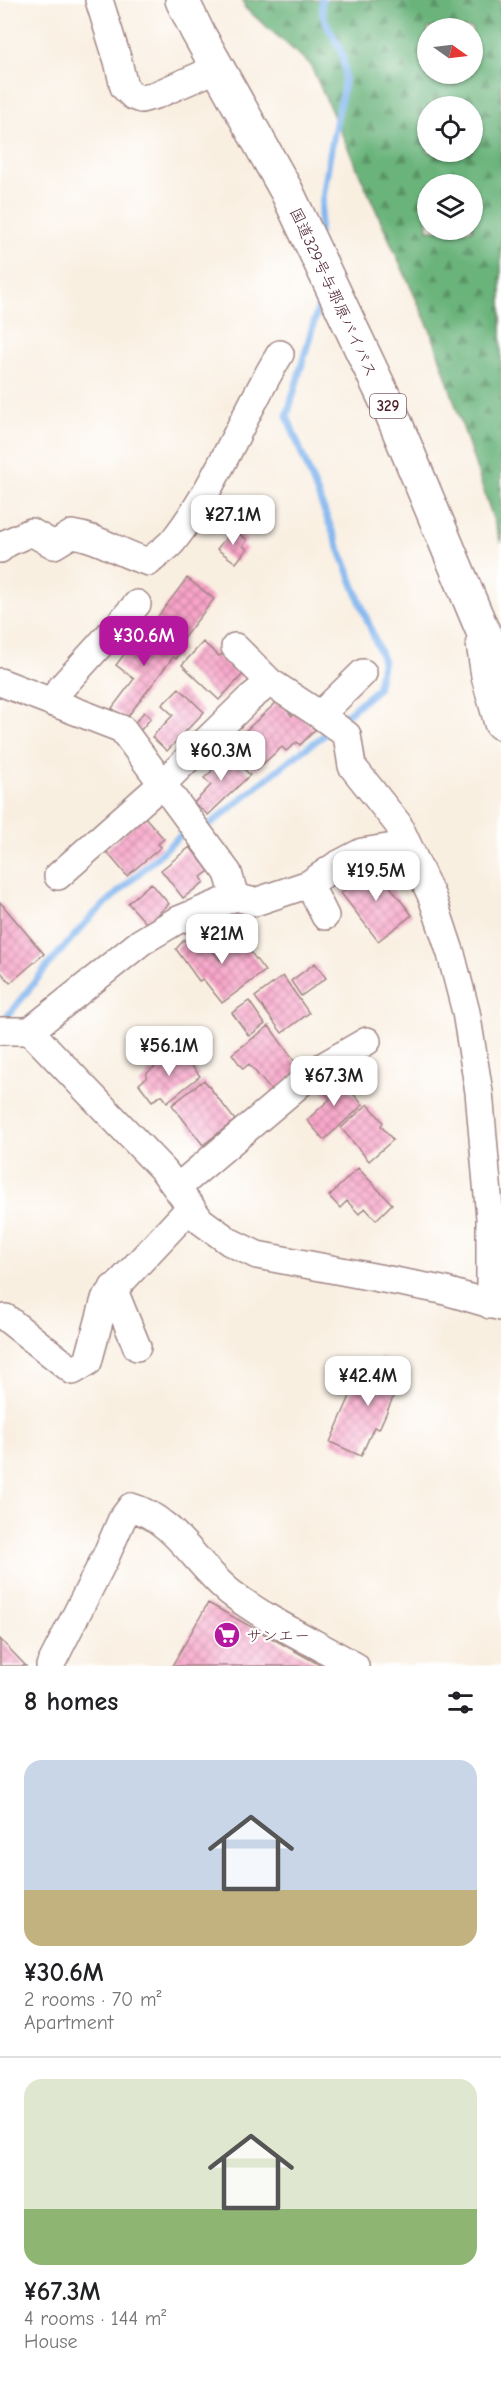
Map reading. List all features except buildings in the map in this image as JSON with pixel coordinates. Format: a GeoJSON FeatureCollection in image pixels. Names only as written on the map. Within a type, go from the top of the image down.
{"type":"FeatureCollection","features":[{"type":"Feature","properties":{"kind":"highway","name":"国道329号与那原バイパス"},"geometry":{"type":"LineString","coordinates":[[182,0],[286,190],[391,412],[481,627],[501,667]]}},
{"type":"Feature","properties":{"kind":"highway","name":"国道329号与那原バイパス"},"geometry":{"type":"LineString","coordinates":[[481,627],[488,676],[501,723]]}},
{"type":"Feature","properties":{"kind":"street"},"geometry":{"type":"LineString","coordinates":[[99,0],[118,61],[123,87],[134,96],[141,99],[156,95],[218,68]]}},
{"type":"Feature","properties":{"kind":"street"},"geometry":{"type":"LineString","coordinates":[[0,549],[7,543],[31,532],[54,544],[72,534],[92,537],[130,557],[148,562],[172,542],[216,476],[258,391],[280,354]]}},
{"type":"Feature","properties":{"kind":"street"},"geometry":{"type":"LineString","coordinates":[[53,703],[60,689],[137,604]]}},
{"type":"Feature","properties":{"kind":"street"},"geometry":{"type":"LineString","coordinates":[[30,1031],[164,1171],[201,1221],[230,1242],[257,1255],[442,1290],[496,1306],[479,1092],[466,1012],[451,954],[432,897],[398,824],[352,766],[347,735],[320,714],[270,682],[235,648]]}},
{"type":"Feature","properties":{"kind":"street"},"geometry":{"type":"LineString","coordinates":[[320,714],[363,673]]}},
{"type":"Feature","properties":{"kind":"street"},"geometry":{"type":"LineString","coordinates":[[0,682],[122,729],[228,873],[235,897]]}},
{"type":"Feature","properties":{"kind":"street"},"geometry":{"type":"LineString","coordinates":[[58,876],[162,784],[250,698],[270,682]]}},
{"type":"Feature","properties":{"kind":"street"},"geometry":{"type":"LineString","coordinates":[[0,1031],[30,1031],[141,942],[176,921],[235,897],[255,902],[309,884],[362,852],[406,845]]}},
{"type":"Feature","properties":{"kind":"street"},"geometry":{"type":"LineString","coordinates":[[309,884],[325,916]]}},
{"type":"Feature","properties":{"kind":"street"},"geometry":{"type":"LineString","coordinates":[[6,1318],[73,1371],[88,1362],[105,1299],[184,1197],[315,1071],[367,1041]]}},
{"type":"Feature","properties":{"kind":"street"},"geometry":{"type":"LineString","coordinates":[[113,1288],[137,1347]]}},
{"type":"Feature","properties":{"kind":"street"},"geometry":{"type":"LineString","coordinates":[[50,1666],[105,1558],[122,1519],[131,1507],[144,1510],[163,1523],[210,1575],[231,1593],[257,1611],[355,1666]]}},
{"type":"Feature","properties":{"kind":"green space"},"geometry":{"type":"Polygon","coordinates":[[[243,0],[501,0],[501,543],[432,334],[310,64],[245,8],[243,0]]]}},
{"type":"Feature","properties":{"kind":"waterway"},"geometry":{"type":"LineString","coordinates":[[319,232],[326,177],[344,79],[342,55],[324,17],[322,0]]}},
{"type":"Feature","properties":{"kind":"waterway"},"geometry":{"type":"LineString","coordinates":[[322,294],[287,416],[383,660],[377,689],[338,722]]}},
{"type":"Feature","properties":{"kind":"waterway"},"geometry":{"type":"LineString","coordinates":[[201,827],[211,824],[331,730]]}},
{"type":"Feature","properties":{"kind":"waterway"},"geometry":{"type":"LineString","coordinates":[[2,1023],[49,964],[92,916],[180,836],[191,832]]}},
{"type":"Feature","properties":{"kind":"place","name":"サンエー"},"geometry":{"type":"Point","coordinates":[227,1635]}}]}
